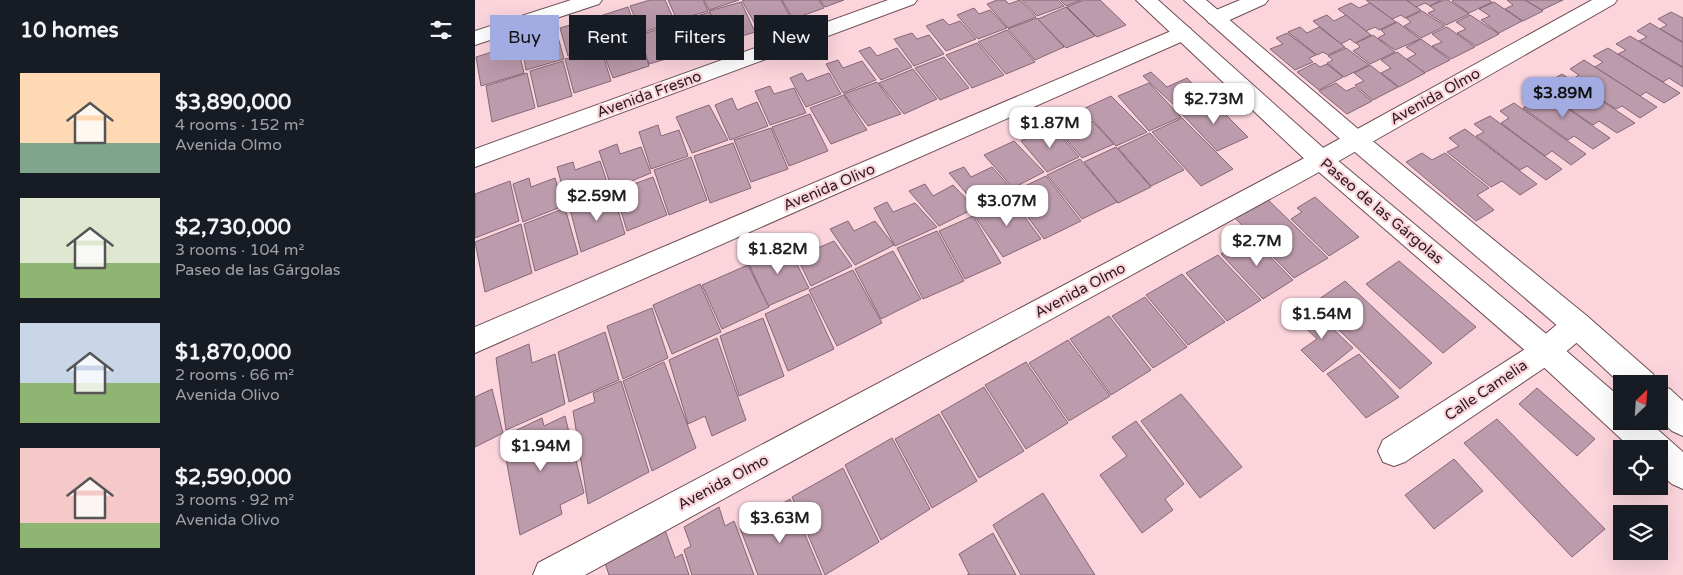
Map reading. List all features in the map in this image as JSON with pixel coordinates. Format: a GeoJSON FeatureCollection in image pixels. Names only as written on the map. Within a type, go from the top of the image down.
{"type":"FeatureCollection","features":[{"type":"Feature","properties":{"kind":"street"},"geometry":{"type":"LineString","coordinates":[[475,38],[591,0]]}},
{"type":"Feature","properties":{"kind":"street","name":"Avenida Fresno"},"geometry":{"type":"LineString","coordinates":[[475,158],[907,0]]}},
{"type":"Feature","properties":{"kind":"street","name":"Paseo de las Gárgolas"},"geometry":{"type":"LineString","coordinates":[[1146,0],[1321,160],[1545,350],[1613,411]]}},
{"type":"Feature","properties":{"kind":"street"},"geometry":{"type":"LineString","coordinates":[[1194,0],[1356,140],[1577,325],[1632,375]]}},
{"type":"Feature","properties":{"kind":"street"},"geometry":{"type":"LineString","coordinates":[[1216,18],[1258,0]]}},
{"type":"Feature","properties":{"kind":"street","name":"Avenida Olmo"},"geometry":{"type":"LineString","coordinates":[[550,575],[1321,160],[1607,0]]}},
{"type":"Feature","properties":{"kind":"street","name":"Avenida Olivo"},"geometry":{"type":"LineString","coordinates":[[475,340],[1183,33]]}},
{"type":"Feature","properties":{"kind":"street","name":"Calle Camelia"},"geometry":{"type":"LineString","coordinates":[[1394,451],[1545,350],[1577,325]]}},
{"type":"Feature","properties":{"kind":"street"},"geometry":{"type":"LineString","coordinates":[[1668,407],[1683,421]]}},
{"type":"Feature","properties":{"kind":"street"},"geometry":{"type":"LineString","coordinates":[[1635,430],[1645,440]]}},
{"type":"Feature","properties":{"kind":"street"},"geometry":{"type":"LineString","coordinates":[[1668,460],[1683,473]]}},
{"type":"Feature","properties":{"kind":"building"},"geometry":{"type":"Polygon","coordinates":[[[650,0],[665,0],[672,15],[656,15],[656,28],[646,31],[646,15],[634,15],[630,6],[650,0]]]}},
{"type":"Feature","properties":{"kind":"building"},"geometry":{"type":"Polygon","coordinates":[[[668,0],[703,0],[708,11],[694,15],[675,15],[668,0]]]}},
{"type":"Feature","properties":{"kind":"building"},"geometry":{"type":"Polygon","coordinates":[[[704,0],[739,0],[709,10],[704,0]]]}},
{"type":"Feature","properties":{"kind":"building"},"geometry":{"type":"Polygon","coordinates":[[[781,0],[789,15],[754,15],[754,22],[742,1],[781,0]]]}},
{"type":"Feature","properties":{"kind":"building"},"geometry":{"type":"Polygon","coordinates":[[[782,0],[819,0],[824,8],[804,15],[791,15],[782,0]]]}},
{"type":"Feature","properties":{"kind":"building"},"geometry":{"type":"Polygon","coordinates":[[[820,0],[844,0],[825,7],[820,0]]]}},
{"type":"Feature","properties":{"kind":"building"},"geometry":{"type":"Polygon","coordinates":[[[997,0],[1005,0],[1009,4],[1020,0],[1036,17],[1008,28],[987,4],[997,0]]]}},
{"type":"Feature","properties":{"kind":"building"},"geometry":{"type":"Polygon","coordinates":[[[1022,0],[1058,0],[1064,6],[1037,16],[1022,0]]]}},
{"type":"Feature","properties":{"kind":"building"},"geometry":{"type":"Polygon","coordinates":[[[1060,0],[1081,0],[1066,6],[1060,0]]]}},
{"type":"Feature","properties":{"kind":"building"},"geometry":{"type":"Polygon","coordinates":[[[1084,0],[1100,0],[1126,25],[1097,37],[1067,7],[1084,0]]]}},
{"type":"Feature","properties":{"kind":"building"},"geometry":{"type":"Polygon","coordinates":[[[1366,0],[1406,0],[1421,10],[1405,18],[1401,15],[1392,19],[1366,0]]]}},
{"type":"Feature","properties":{"kind":"building"},"geometry":{"type":"Polygon","coordinates":[[[1407,0],[1441,0],[1430,6],[1425,3],[1416,7],[1407,0]]]}},
{"type":"Feature","properties":{"kind":"building"},"geometry":{"type":"Polygon","coordinates":[[[1448,0],[1469,14],[1446,25],[1428,13],[1435,10],[1430,6],[1448,0]]]}},
{"type":"Feature","properties":{"kind":"building"},"geometry":{"type":"Polygon","coordinates":[[[1489,0],[1492,2],[1469,13],[1452,1],[1489,0]]]}},
{"type":"Feature","properties":{"kind":"building"},"geometry":{"type":"Polygon","coordinates":[[[1507,0],[1525,0],[1543,11],[1523,21],[1505,9],[1513,5],[1507,0]]]}},
{"type":"Feature","properties":{"kind":"building"},"geometry":{"type":"Polygon","coordinates":[[[1525,0],[1563,0],[1542,10],[1525,0]]]}},
{"type":"Feature","properties":{"kind":"building"},"geometry":{"type":"Polygon","coordinates":[[[741,2],[754,32],[744,35],[744,15],[711,15],[709,11],[741,2]]]}},
{"type":"Feature","properties":{"kind":"building"},"geometry":{"type":"Polygon","coordinates":[[[1494,2],[1522,21],[1499,33],[1481,20],[1490,16],[1479,9],[1494,2]]]}},
{"type":"Feature","properties":{"kind":"building"},"geometry":{"type":"Polygon","coordinates":[[[1351,3],[1359,8],[1370,3],[1396,22],[1379,30],[1375,27],[1366,31],[1338,9],[1351,3]]]}},
{"type":"Feature","properties":{"kind":"building"},"geometry":{"type":"Polygon","coordinates":[[[628,7],[631,15],[603,15],[628,7]]]}},
{"type":"Feature","properties":{"kind":"building"},"geometry":{"type":"Polygon","coordinates":[[[1066,7],[1095,36],[1066,48],[1038,19],[1066,7]]]}},
{"type":"Feature","properties":{"kind":"building"},"geometry":{"type":"Polygon","coordinates":[[[974,8],[979,14],[990,10],[1007,28],[978,39],[957,15],[974,8]]]}},
{"type":"Feature","properties":{"kind":"building"},"geometry":{"type":"Polygon","coordinates":[[[1422,11],[1445,26],[1421,38],[1404,26],[1411,22],[1406,18],[1422,11]]]}},
{"type":"Feature","properties":{"kind":"building"},"geometry":{"type":"Polygon","coordinates":[[[710,12],[711,15],[700,15],[710,12]]]}},
{"type":"Feature","properties":{"kind":"building"},"geometry":{"type":"Polygon","coordinates":[[[1671,12],[1683,18],[1683,42],[1660,29],[1667,25],[1658,19],[1671,12]]]}},
{"type":"Feature","properties":{"kind":"building"},"geometry":{"type":"Polygon","coordinates":[[[1327,15],[1334,21],[1346,15],[1371,35],[1355,43],[1350,39],[1341,44],[1313,21],[1327,15]]]}},
{"type":"Feature","properties":{"kind":"building"},"geometry":{"type":"Polygon","coordinates":[[[1470,15],[1499,34],[1476,46],[1457,33],[1466,29],[1456,22],[1470,15]]]}},
{"type":"Feature","properties":{"kind":"building"},"geometry":{"type":"Polygon","coordinates":[[[1037,18],[1064,47],[1035,60],[1008,29],[1037,18]]]}},
{"type":"Feature","properties":{"kind":"building"},"geometry":{"type":"Polygon","coordinates":[[[943,19],[949,25],[960,21],[976,39],[946,51],[926,26],[943,19]]]}},
{"type":"Feature","properties":{"kind":"building"},"geometry":{"type":"Polygon","coordinates":[[[1397,22],[1420,39],[1395,50],[1378,38],[1385,34],[1381,30],[1397,22]]]}},
{"type":"Feature","properties":{"kind":"building"},"geometry":{"type":"Polygon","coordinates":[[[1650,23],[1683,43],[1683,67],[1639,41],[1647,37],[1637,31],[1650,23]]]}},
{"type":"Feature","properties":{"kind":"building"},"geometry":{"type":"Polygon","coordinates":[[[569,25],[568,56],[560,28],[569,25]]]}},
{"type":"Feature","properties":{"kind":"building"},"geometry":{"type":"Polygon","coordinates":[[[1300,27],[1307,33],[1319,27],[1345,47],[1328,55],[1323,52],[1317,55],[1288,32],[1300,27]]]}},
{"type":"Feature","properties":{"kind":"building"},"geometry":{"type":"Polygon","coordinates":[[[1447,27],[1475,47],[1451,59],[1432,46],[1442,42],[1432,34],[1447,27]]]}},
{"type":"Feature","properties":{"kind":"building"},"geometry":{"type":"Polygon","coordinates":[[[656,30],[656,60],[663,60],[649,64],[646,54],[646,33],[656,30]]]}},
{"type":"Feature","properties":{"kind":"building"},"geometry":{"type":"Polygon","coordinates":[[[1007,30],[1035,62],[1006,74],[978,42],[1007,30]]]}},
{"type":"Feature","properties":{"kind":"building"},"geometry":{"type":"Polygon","coordinates":[[[912,33],[917,39],[929,35],[944,54],[914,66],[894,39],[912,33]]]}},
{"type":"Feature","properties":{"kind":"building"},"geometry":{"type":"Polygon","coordinates":[[[1287,33],[1316,55],[1309,58],[1313,62],[1295,70],[1270,49],[1283,44],[1276,38],[1287,33]]]}},
{"type":"Feature","properties":{"kind":"building"},"geometry":{"type":"Polygon","coordinates":[[[1373,35],[1395,52],[1370,64],[1353,51],[1360,47],[1356,43],[1373,35]]]}},
{"type":"Feature","properties":{"kind":"building"},"geometry":{"type":"Polygon","coordinates":[[[1630,36],[1683,68],[1683,87],[1669,78],[1663,82],[1618,54],[1626,50],[1616,44],[1630,36]]]}},
{"type":"Feature","properties":{"kind":"building"},"geometry":{"type":"Polygon","coordinates":[[[1421,39],[1450,60],[1424,73],[1407,59],[1416,54],[1406,47],[1421,39]]]}},
{"type":"Feature","properties":{"kind":"building"},"geometry":{"type":"Polygon","coordinates":[[[559,40],[564,59],[526,70],[524,60],[559,60],[559,40]]]}},
{"type":"Feature","properties":{"kind":"building"},"geometry":{"type":"Polygon","coordinates":[[[977,43],[1004,75],[972,88],[946,55],[977,43]]]}},
{"type":"Feature","properties":{"kind":"building"},"geometry":{"type":"Polygon","coordinates":[[[870,47],[877,56],[897,48],[912,67],[881,80],[859,51],[870,47]]]}},
{"type":"Feature","properties":{"kind":"building"},"geometry":{"type":"Polygon","coordinates":[[[1346,48],[1369,65],[1344,77],[1327,63],[1333,60],[1328,56],[1346,48]]]}},
{"type":"Feature","properties":{"kind":"building"},"geometry":{"type":"Polygon","coordinates":[[[1608,48],[1680,93],[1664,103],[1646,92],[1640,96],[1595,67],[1603,62],[1593,56],[1608,48]]]}},
{"type":"Feature","properties":{"kind":"building"},"geometry":{"type":"Polygon","coordinates":[[[1397,52],[1425,73],[1399,87],[1381,73],[1391,68],[1381,60],[1397,52]]]}},
{"type":"Feature","properties":{"kind":"building"},"geometry":{"type":"Polygon","coordinates":[[[490,53],[490,60],[521,60],[524,73],[481,86],[476,57],[490,53]]]}},
{"type":"Feature","properties":{"kind":"building"},"geometry":{"type":"Polygon","coordinates":[[[646,57],[649,66],[613,78],[606,60],[646,60],[646,57]]]}},
{"type":"Feature","properties":{"kind":"building"},"geometry":{"type":"Polygon","coordinates":[[[944,57],[969,88],[940,100],[915,68],[944,57]]]}},
{"type":"Feature","properties":{"kind":"building"},"geometry":{"type":"Polygon","coordinates":[[[565,59],[605,60],[611,81],[574,93],[565,59]]]}},
{"type":"Feature","properties":{"kind":"building"},"geometry":{"type":"Polygon","coordinates":[[[838,60],[843,68],[862,61],[876,80],[843,93],[826,64],[838,60]]]}},
{"type":"Feature","properties":{"kind":"building"},"geometry":{"type":"Polygon","coordinates":[[[1584,60],[1657,107],[1640,118],[1622,106],[1616,109],[1571,80],[1579,75],[1570,69],[1584,60]]]}},
{"type":"Feature","properties":{"kind":"building"},"geometry":{"type":"Polygon","coordinates":[[[563,61],[572,96],[538,107],[530,71],[563,61]]]}},
{"type":"Feature","properties":{"kind":"building"},"geometry":{"type":"Polygon","coordinates":[[[1315,63],[1320,67],[1327,64],[1343,77],[1319,90],[1297,72],[1315,63]]]}},
{"type":"Feature","properties":{"kind":"building"},"geometry":{"type":"Polygon","coordinates":[[[1370,65],[1398,87],[1373,100],[1355,85],[1364,81],[1354,73],[1370,65]]]}},
{"type":"Feature","properties":{"kind":"building"},"geometry":{"type":"Polygon","coordinates":[[[913,69],[937,99],[904,114],[879,83],[913,69]]]}},
{"type":"Feature","properties":{"kind":"building"},"geometry":{"type":"Polygon","coordinates":[[[1151,72],[1167,87],[1187,78],[1205,97],[1177,108],[1143,76],[1151,72]]]}},
{"type":"Feature","properties":{"kind":"building"},"geometry":{"type":"Polygon","coordinates":[[[527,73],[535,108],[492,122],[486,86],[527,73]]]}},
{"type":"Feature","properties":{"kind":"building"},"geometry":{"type":"Polygon","coordinates":[[[802,73],[807,81],[829,73],[841,94],[806,107],[790,78],[802,73]]]}},
{"type":"Feature","properties":{"kind":"building"},"geometry":{"type":"Polygon","coordinates":[[[1562,74],[1635,123],[1617,133],[1599,121],[1593,125],[1548,94],[1556,89],[1547,83],[1562,74]]]}},
{"type":"Feature","properties":{"kind":"building"},"geometry":{"type":"Polygon","coordinates":[[[877,82],[901,114],[868,126],[844,94],[877,82]]]}},
{"type":"Feature","properties":{"kind":"building"},"geometry":{"type":"Polygon","coordinates":[[[1149,83],[1181,117],[1149,131],[1118,96],[1149,83]]]}},
{"type":"Feature","properties":{"kind":"building"},"geometry":{"type":"Polygon","coordinates":[[[1336,83],[1346,91],[1355,87],[1372,101],[1347,114],[1319,91],[1336,83]]]}},
{"type":"Feature","properties":{"kind":"building"},"geometry":{"type":"Polygon","coordinates":[[[770,86],[774,94],[794,88],[806,113],[770,125],[755,91],[770,86]]]}},
{"type":"Feature","properties":{"kind":"building"},"geometry":{"type":"Polygon","coordinates":[[[1538,88],[1610,138],[1593,149],[1574,136],[1568,140],[1523,108],[1532,103],[1522,97],[1538,88]]]}},
{"type":"Feature","properties":{"kind":"building"},"geometry":{"type":"Polygon","coordinates":[[[844,95],[867,130],[831,144],[810,108],[844,95]]]}},
{"type":"Feature","properties":{"kind":"building"},"geometry":{"type":"Polygon","coordinates":[[[1111,96],[1147,132],[1116,146],[1083,109],[1111,96]]]}},
{"type":"Feature","properties":{"kind":"building"},"geometry":{"type":"Polygon","coordinates":[[[732,98],[737,110],[757,102],[768,126],[730,140],[715,105],[732,98]]]}},
{"type":"Feature","properties":{"kind":"building"},"geometry":{"type":"Polygon","coordinates":[[[1210,99],[1248,137],[1217,151],[1180,112],[1210,99]]]}},
{"type":"Feature","properties":{"kind":"building"},"geometry":{"type":"Polygon","coordinates":[[[1514,103],[1586,154],[1571,165],[1552,151],[1545,156],[1501,123],[1509,118],[1500,111],[1514,103]]]}},
{"type":"Feature","properties":{"kind":"building"},"geometry":{"type":"Polygon","coordinates":[[[709,105],[728,140],[692,153],[676,117],[709,105]]]}},
{"type":"Feature","properties":{"kind":"building"},"geometry":{"type":"Polygon","coordinates":[[[810,114],[828,151],[789,166],[772,127],[810,114]]]}},
{"type":"Feature","properties":{"kind":"building"},"geometry":{"type":"Polygon","coordinates":[[[1490,116],[1562,169],[1546,180],[1527,166],[1520,170],[1476,136],[1484,132],[1474,124],[1490,116]]]}},
{"type":"Feature","properties":{"kind":"building"},"geometry":{"type":"Polygon","coordinates":[[[1182,118],[1233,169],[1201,186],[1152,132],[1182,118]]]}},
{"type":"Feature","properties":{"kind":"building"},"geometry":{"type":"Polygon","coordinates":[[[1092,121],[1114,144],[1082,158],[1055,127],[1067,122],[1073,130],[1092,121]]]}},
{"type":"Feature","properties":{"kind":"building"},"geometry":{"type":"Polygon","coordinates":[[[658,125],[661,136],[679,130],[688,156],[651,169],[639,132],[658,125]]]}},
{"type":"Feature","properties":{"kind":"building"},"geometry":{"type":"Polygon","coordinates":[[[1053,127],[1079,157],[1047,172],[1021,141],[1053,127]]]}},
{"type":"Feature","properties":{"kind":"building"},"geometry":{"type":"Polygon","coordinates":[[[771,128],[788,169],[751,182],[734,140],[771,128]]]}},
{"type":"Feature","properties":{"kind":"building"},"geometry":{"type":"Polygon","coordinates":[[[1465,129],[1537,184],[1520,195],[1502,181],[1491,187],[1447,152],[1459,146],[1449,138],[1465,129]]]}},
{"type":"Feature","properties":{"kind":"building"},"geometry":{"type":"Polygon","coordinates":[[[1150,133],[1184,170],[1151,186],[1118,148],[1150,133]]]}},
{"type":"Feature","properties":{"kind":"building"},"geometry":{"type":"Polygon","coordinates":[[[1014,141],[1044,172],[1013,188],[984,155],[1014,141]]]}},
{"type":"Feature","properties":{"kind":"building"},"geometry":{"type":"Polygon","coordinates":[[[733,143],[751,188],[710,203],[694,156],[733,143]]]}},
{"type":"Feature","properties":{"kind":"building"},"geometry":{"type":"Polygon","coordinates":[[[617,144],[620,154],[641,147],[651,173],[612,189],[599,151],[617,144]]]}},
{"type":"Feature","properties":{"kind":"building"},"geometry":{"type":"Polygon","coordinates":[[[1116,147],[1151,187],[1118,203],[1084,162],[1116,147]]]}},
{"type":"Feature","properties":{"kind":"building"},"geometry":{"type":"Polygon","coordinates":[[[1422,153],[1432,160],[1445,153],[1489,188],[1477,195],[1494,210],[1476,221],[1406,162],[1422,153]]]}},
{"type":"Feature","properties":{"kind":"building"},"geometry":{"type":"Polygon","coordinates":[[[691,157],[707,200],[669,215],[654,170],[691,157]]]}},
{"type":"Feature","properties":{"kind":"building"},"geometry":{"type":"Polygon","coordinates":[[[1080,159],[1117,202],[1082,219],[1047,175],[1080,159]]]}},
{"type":"Feature","properties":{"kind":"building"},"geometry":{"type":"Polygon","coordinates":[[[600,161],[610,191],[568,208],[557,167],[573,162],[575,170],[600,161]]]}},
{"type":"Feature","properties":{"kind":"building"},"geometry":{"type":"Polygon","coordinates":[[[964,167],[971,177],[992,167],[1012,189],[977,206],[949,173],[964,167]]]}},
{"type":"Feature","properties":{"kind":"building"},"geometry":{"type":"Polygon","coordinates":[[[1046,176],[1081,221],[1044,239],[1010,193],[1046,176]]]}},
{"type":"Feature","properties":{"kind":"building"},"geometry":{"type":"Polygon","coordinates":[[[653,177],[667,215],[627,231],[615,191],[653,177]]]}},
{"type":"Feature","properties":{"kind":"building"},"geometry":{"type":"Polygon","coordinates":[[[529,178],[531,187],[555,178],[563,206],[523,222],[513,184],[529,178]]]}},
{"type":"Feature","properties":{"kind":"building"},"geometry":{"type":"Polygon","coordinates":[[[510,181],[519,221],[475,238],[475,194],[510,181]]]}},
{"type":"Feature","properties":{"kind":"building"},"geometry":{"type":"Polygon","coordinates":[[[925,184],[933,196],[953,185],[975,208],[939,226],[909,191],[925,184]]]}},
{"type":"Feature","properties":{"kind":"building"},"geometry":{"type":"Polygon","coordinates":[[[613,193],[625,234],[581,252],[570,209],[613,193]]]}},
{"type":"Feature","properties":{"kind":"building"},"geometry":{"type":"Polygon","coordinates":[[[1264,196],[1328,258],[1294,278],[1231,214],[1264,196]]]}},
{"type":"Feature","properties":{"kind":"building"},"geometry":{"type":"Polygon","coordinates":[[[1010,197],[1041,239],[1003,257],[973,214],[1010,197]]]}},
{"type":"Feature","properties":{"kind":"building"},"geometry":{"type":"Polygon","coordinates":[[[1315,197],[1359,237],[1329,256],[1291,219],[1302,212],[1297,208],[1315,197]]]}},
{"type":"Feature","properties":{"kind":"building"},"geometry":{"type":"Polygon","coordinates":[[[887,202],[893,212],[915,203],[937,227],[895,246],[874,208],[887,202]]]}},
{"type":"Feature","properties":{"kind":"building"},"geometry":{"type":"Polygon","coordinates":[[[565,208],[578,254],[535,271],[524,224],[565,208]]]}},
{"type":"Feature","properties":{"kind":"building"},"geometry":{"type":"Polygon","coordinates":[[[973,216],[1001,263],[965,279],[939,231],[973,216]]]}},
{"type":"Feature","properties":{"kind":"building"},"geometry":{"type":"Polygon","coordinates":[[[848,221],[854,231],[875,221],[894,245],[855,265],[830,229],[848,221]]]}},
{"type":"Feature","properties":{"kind":"building"},"geometry":{"type":"Polygon","coordinates":[[[521,224],[532,273],[485,292],[475,242],[521,224]]]}},
{"type":"Feature","properties":{"kind":"building"},"geometry":{"type":"Polygon","coordinates":[[[937,231],[964,281],[923,299],[897,248],[937,231]]]}},
{"type":"Feature","properties":{"kind":"building"},"geometry":{"type":"Polygon","coordinates":[[[1250,236],[1293,280],[1263,299],[1221,254],[1250,236]]]}},
{"type":"Feature","properties":{"kind":"building"},"geometry":{"type":"Polygon","coordinates":[[[807,239],[813,250],[834,241],[852,266],[811,286],[791,245],[807,239]]]}},
{"type":"Feature","properties":{"kind":"building"},"geometry":{"type":"Polygon","coordinates":[[[787,245],[809,288],[768,306],[748,262],[787,245]]]}},
{"type":"Feature","properties":{"kind":"building"},"geometry":{"type":"Polygon","coordinates":[[[893,251],[921,299],[881,319],[855,269],[893,251]]]}},
{"type":"Feature","properties":{"kind":"building"},"geometry":{"type":"Polygon","coordinates":[[[1218,255],[1261,300],[1227,321],[1186,273],[1218,255]]]}},
{"type":"Feature","properties":{"kind":"building"},"geometry":{"type":"Polygon","coordinates":[[[1399,261],[1476,327],[1443,353],[1366,284],[1399,261]]]}},
{"type":"Feature","properties":{"kind":"building"},"geometry":{"type":"Polygon","coordinates":[[[748,265],[769,307],[722,329],[702,285],[748,265]]]}},
{"type":"Feature","properties":{"kind":"building"},"geometry":{"type":"Polygon","coordinates":[[[853,270],[882,323],[837,346],[809,290],[853,270]]]}},
{"type":"Feature","properties":{"kind":"building"},"geometry":{"type":"Polygon","coordinates":[[[1182,274],[1225,322],[1188,345],[1146,295],[1182,274]]]}},
{"type":"Feature","properties":{"kind":"building"},"geometry":{"type":"Polygon","coordinates":[[[1345,281],[1432,363],[1400,389],[1312,304],[1345,281]]]}},
{"type":"Feature","properties":{"kind":"building"},"geometry":{"type":"Polygon","coordinates":[[[700,284],[721,332],[672,354],[653,305],[700,284]]]}},
{"type":"Feature","properties":{"kind":"building"},"geometry":{"type":"Polygon","coordinates":[[[809,294],[834,349],[788,371],[765,314],[809,294]]]}},
{"type":"Feature","properties":{"kind":"building"},"geometry":{"type":"Polygon","coordinates":[[[1145,297],[1187,347],[1153,368],[1112,316],[1145,297]]]}},
{"type":"Feature","properties":{"kind":"building"},"geometry":{"type":"Polygon","coordinates":[[[1307,304],[1353,348],[1323,372],[1301,350],[1317,339],[1292,315],[1307,304]]]}},
{"type":"Feature","properties":{"kind":"building"},"geometry":{"type":"Polygon","coordinates":[[[652,308],[668,358],[623,379],[607,326],[652,308]]]}},
{"type":"Feature","properties":{"kind":"building"},"geometry":{"type":"Polygon","coordinates":[[[1109,316],[1151,370],[1111,395],[1070,339],[1109,316]]]}},
{"type":"Feature","properties":{"kind":"building"},"geometry":{"type":"Polygon","coordinates":[[[763,318],[784,376],[739,396],[720,336],[763,318]]]}},
{"type":"Feature","properties":{"kind":"building"},"geometry":{"type":"Polygon","coordinates":[[[605,332],[619,380],[569,402],[558,352],[605,332]]]}},
{"type":"Feature","properties":{"kind":"building"},"geometry":{"type":"Polygon","coordinates":[[[717,338],[746,420],[712,436],[705,416],[688,424],[669,360],[717,338]]]}},
{"type":"Feature","properties":{"kind":"building"},"geometry":{"type":"Polygon","coordinates":[[[1068,340],[1110,396],[1069,421],[1029,363],[1068,340]]]}},
{"type":"Feature","properties":{"kind":"building"},"geometry":{"type":"Polygon","coordinates":[[[529,344],[532,363],[555,354],[565,404],[506,430],[496,358],[529,344]]]}},
{"type":"Feature","properties":{"kind":"building"},"geometry":{"type":"Polygon","coordinates":[[[1359,354],[1399,397],[1366,418],[1327,374],[1359,354]]]}},
{"type":"Feature","properties":{"kind":"building"},"geometry":{"type":"Polygon","coordinates":[[[664,362],[696,448],[652,471],[623,381],[664,362]]]}},
{"type":"Feature","properties":{"kind":"building"},"geometry":{"type":"Polygon","coordinates":[[[1026,362],[1068,423],[1026,449],[985,385],[1026,362]]]}},
{"type":"Feature","properties":{"kind":"building"},"geometry":{"type":"Polygon","coordinates":[[[621,381],[649,472],[588,504],[573,411],[595,402],[593,393],[621,381]]]}},
{"type":"Feature","properties":{"kind":"building"},"geometry":{"type":"Polygon","coordinates":[[[984,387],[1024,451],[979,478],[941,412],[984,387]]]}},
{"type":"Feature","properties":{"kind":"building"},"geometry":{"type":"Polygon","coordinates":[[[1537,388],[1595,439],[1577,456],[1519,404],[1537,388]]]}},
{"type":"Feature","properties":{"kind":"building"},"geometry":{"type":"Polygon","coordinates":[[[492,389],[503,433],[475,447],[475,397],[492,389]]]}},
{"type":"Feature","properties":{"kind":"building"},"geometry":{"type":"Polygon","coordinates":[[[1181,394],[1242,467],[1200,498],[1141,421],[1181,394]]]}},
{"type":"Feature","properties":{"kind":"building"},"geometry":{"type":"Polygon","coordinates":[[[939,414],[977,481],[932,508],[895,439],[939,414]]]}},
{"type":"Feature","properties":{"kind":"building"},"geometry":{"type":"Polygon","coordinates":[[[565,416],[584,493],[560,505],[562,514],[520,535],[502,437],[542,418],[544,426],[565,416]]]}},
{"type":"Feature","properties":{"kind":"building"},"geometry":{"type":"Polygon","coordinates":[[[1497,419],[1605,529],[1572,557],[1464,443],[1497,419]]]}},
{"type":"Feature","properties":{"kind":"building"},"geometry":{"type":"Polygon","coordinates":[[[1136,421],[1184,484],[1165,499],[1173,510],[1142,533],[1100,475],[1127,456],[1112,437],[1136,421]]]}},
{"type":"Feature","properties":{"kind":"building"},"geometry":{"type":"Polygon","coordinates":[[[892,438],[930,509],[881,540],[845,465],[892,438]]]}},
{"type":"Feature","properties":{"kind":"building"},"geometry":{"type":"Polygon","coordinates":[[[1454,459],[1483,491],[1434,529],[1405,495],[1454,459]]]}},
{"type":"Feature","properties":{"kind":"building"},"geometry":{"type":"Polygon","coordinates":[[[843,468],[879,542],[825,575],[792,497],[843,468]]]}},
{"type":"Feature","properties":{"kind":"building"},"geometry":{"type":"Polygon","coordinates":[[[1043,493],[1095,575],[1021,575],[993,525],[1043,493]]]}},
{"type":"Feature","properties":{"kind":"building"},"geometry":{"type":"Polygon","coordinates":[[[790,499],[822,575],[758,575],[740,528],[790,499]]]}},
{"type":"Feature","properties":{"kind":"building"},"geometry":{"type":"Polygon","coordinates":[[[719,507],[725,526],[734,521],[754,575],[692,575],[684,550],[691,546],[684,527],[719,507]]]}},
{"type":"Feature","properties":{"kind":"building"},"geometry":{"type":"Polygon","coordinates":[[[665,530],[675,558],[682,554],[689,575],[609,575],[605,563],[665,530]]]}},
{"type":"Feature","properties":{"kind":"building"},"geometry":{"type":"Polygon","coordinates":[[[993,533],[1016,575],[967,575],[969,574],[959,554],[993,533]]]}}]}
